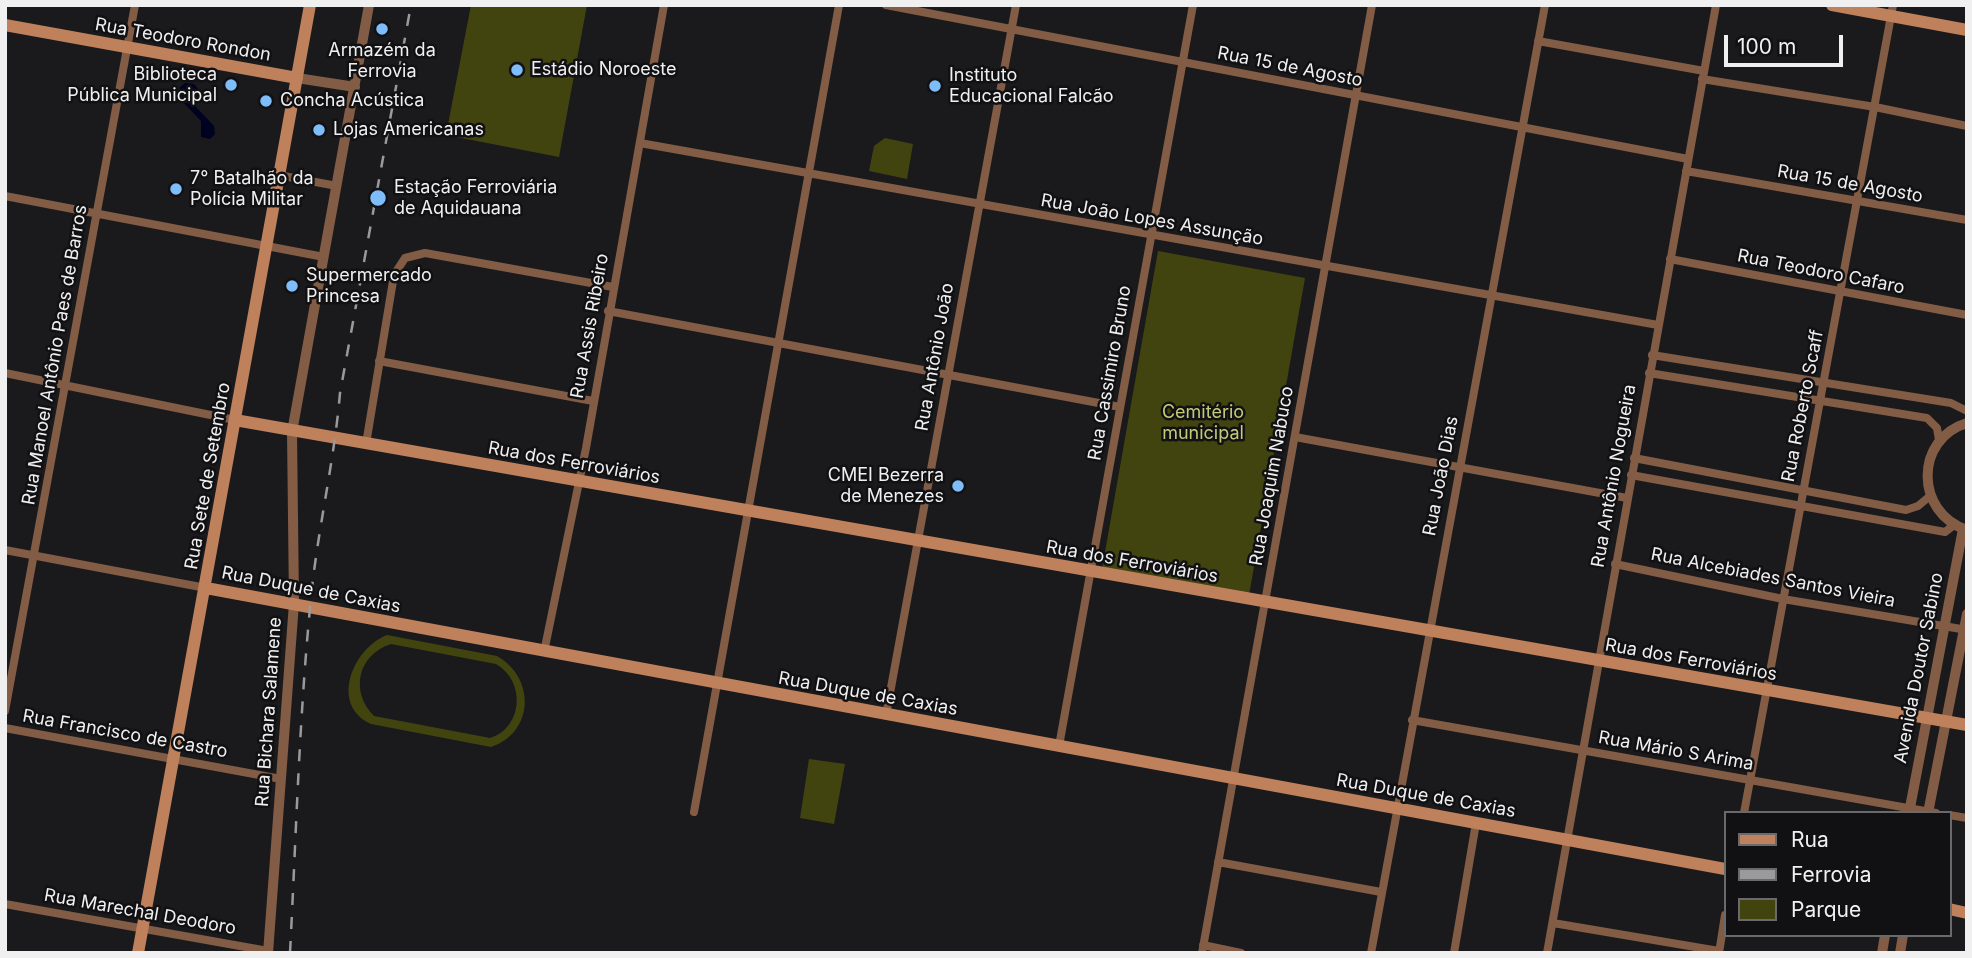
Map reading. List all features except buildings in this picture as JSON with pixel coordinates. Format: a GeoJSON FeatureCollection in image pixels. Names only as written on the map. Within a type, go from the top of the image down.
{"type":"FeatureCollection","features":[{"type":"Feature","properties":{"kind":"main road","name":"Rua Sete de Setembro"},"geometry":{"type":"LineString","coordinates":[[138,953],[310,5]]}},
{"type":"Feature","properties":{"kind":"main road"},"geometry":{"type":"LineString","coordinates":[[1832,5],[1892,11],[1967,30]]}},
{"type":"Feature","properties":{"kind":"main road","name":"Rua Teodoro Rondon"},"geometry":{"type":"LineString","coordinates":[[5,25],[297,78]]}},
{"type":"Feature","properties":{"kind":"main road"},"geometry":{"type":"LineString","coordinates":[[235,420],[292,432]]}},
{"type":"Feature","properties":{"kind":"main road","name":"Rua dos Ferroviários"},"geometry":{"type":"LineString","coordinates":[[292,432],[1967,725]]}},
{"type":"Feature","properties":{"kind":"main road","name":"Rua Duque de Caxias"},"geometry":{"type":"LineString","coordinates":[[206,587],[715,684],[1724,869]]}},
{"type":"Feature","properties":{"kind":"street","name":"Rua Manoel Antônio Paes de Barros"},"geometry":{"type":"LineString","coordinates":[[5,711],[135,5]]}},
{"type":"Feature","properties":{"kind":"street","name":"Rua Bichara Salamene"},"geometry":{"type":"LineString","coordinates":[[268,952],[295,603],[292,432],[369,5]]}},
{"type":"Feature","properties":{"kind":"street","name":"Rua Assis Ribeiro"},"geometry":{"type":"LineString","coordinates":[[544,652],[578,482],[664,5]]}},
{"type":"Feature","properties":{"kind":"street"},"geometry":{"type":"LineString","coordinates":[[694,812],[839,5]]}},
{"type":"Feature","properties":{"kind":"street","name":"Rua 15 de Agosto"},"geometry":{"type":"LineString","coordinates":[[886,5],[1688,159]]}},
{"type":"Feature","properties":{"kind":"street","name":"Rua Antônio João"},"geometry":{"type":"LineString","coordinates":[[886,715],[1016,5]]}},
{"type":"Feature","properties":{"kind":"street","name":"Rua Cassimiro Bruno"},"geometry":{"type":"LineString","coordinates":[[1059,746],[1193,5]]}},
{"type":"Feature","properties":{"kind":"street","name":"Rua Joaquim Nabuco"},"geometry":{"type":"LineString","coordinates":[[1203,949],[1372,5]]}},
{"type":"Feature","properties":{"kind":"street","name":"Rua João Dias"},"geometry":{"type":"LineString","coordinates":[[1371,953],[1545,5]]}},
{"type":"Feature","properties":{"kind":"street","name":"Rua Antônio Nogueira"},"geometry":{"type":"LineString","coordinates":[[1547,953],[1716,5]]}},
{"type":"Feature","properties":{"kind":"street","name":"Rua Roberto Scaff"},"geometry":{"type":"LineString","coordinates":[[1744,811],[1892,11]]}},
{"type":"Feature","properties":{"kind":"street"},"geometry":{"type":"LineString","coordinates":[[1538,41],[1967,126]]}},
{"type":"Feature","properties":{"kind":"street","name":"Rua Teodoro Rondon"},"geometry":{"type":"LineString","coordinates":[[297,78],[355,87]]}},
{"type":"Feature","properties":{"kind":"street","name":"Rua João Lopes Assunção"},"geometry":{"type":"LineString","coordinates":[[640,143],[1658,325]]}},
{"type":"Feature","properties":{"kind":"street","name":"Rua 15 de Agosto"},"geometry":{"type":"LineString","coordinates":[[1686,171],[1967,220]]}},
{"type":"Feature","properties":{"kind":"street"},"geometry":{"type":"LineString","coordinates":[[278,176],[337,186]]}},
{"type":"Feature","properties":{"kind":"street"},"geometry":{"type":"LineString","coordinates":[[5,196],[324,257]]}},
{"type":"Feature","properties":{"kind":"street"},"geometry":{"type":"LineString","coordinates":[[366,444],[394,275],[405,258],[425,253],[612,287]]}},
{"type":"Feature","properties":{"kind":"street","name":"Rua Teodoro Cafaro"},"geometry":{"type":"LineString","coordinates":[[1670,259],[1967,315]]}},
{"type":"Feature","properties":{"kind":"street"},"geometry":{"type":"LineString","coordinates":[[608,311],[1120,407]]}},
{"type":"Feature","properties":{"kind":"street"},"geometry":{"type":"LineString","coordinates":[[1652,355],[1951,403],[1967,411]]}},
{"type":"Feature","properties":{"kind":"street"},"geometry":{"type":"LineString","coordinates":[[379,361],[593,401]]}},
{"type":"Feature","properties":{"kind":"street"},"geometry":{"type":"LineString","coordinates":[[5,373],[235,420]]}},
{"type":"Feature","properties":{"kind":"street"},"geometry":{"type":"LineString","coordinates":[[1649,373],[1927,418],[1937,428],[1939,440]]}},
{"type":"Feature","properties":{"kind":"street"},"geometry":{"type":"LineString","coordinates":[[1961,528],[1944,517],[1930,496],[1927,466],[1939,440],[1950,430],[1967,422]]}},
{"type":"Feature","properties":{"kind":"street"},"geometry":{"type":"LineString","coordinates":[[1294,437],[1459,465],[1627,498]]}},
{"type":"Feature","properties":{"kind":"street"},"geometry":{"type":"LineString","coordinates":[[1634,458],[1906,510],[1930,496]]}},
{"type":"Feature","properties":{"kind":"street"},"geometry":{"type":"LineString","coordinates":[[1631,475],[1945,533],[1961,528]]}},
{"type":"Feature","properties":{"kind":"street","name":"Avenida Doutor Sabino"},"geometry":{"type":"LineString","coordinates":[[1909,811],[1961,528]]}},
{"type":"Feature","properties":{"kind":"street","name":"Rua Duque de Caxias"},"geometry":{"type":"LineString","coordinates":[[5,550],[206,587]]}},
{"type":"Feature","properties":{"kind":"street","name":"Rua Alcebiades Santos Vieira"},"geometry":{"type":"LineString","coordinates":[[1615,564],[1783,599],[1965,629]]}},
{"type":"Feature","properties":{"kind":"street","name":"Avenida Doutor Sabino"},"geometry":{"type":"LineString","coordinates":[[1930,811],[1967,614]]}},
{"type":"Feature","properties":{"kind":"street","name":"Rua Mário S Arima"},"geometry":{"type":"LineString","coordinates":[[1412,720],[1909,811]]}},
{"type":"Feature","properties":{"kind":"street","name":"Rua Francisco de Castro"},"geometry":{"type":"LineString","coordinates":[[5,728],[281,779]]}},
{"type":"Feature","properties":{"kind":"street"},"geometry":{"type":"LineString","coordinates":[[1454,953],[1476,823]]}},
{"type":"Feature","properties":{"kind":"street"},"geometry":{"type":"LineString","coordinates":[[1218,862],[1381,892]]}},
{"type":"Feature","properties":{"kind":"street","name":"Rua Marechal Deodoro"},"geometry":{"type":"LineString","coordinates":[[5,904],[268,952]]}},
{"type":"Feature","properties":{"kind":"street"},"geometry":{"type":"LineString","coordinates":[[1553,923],[1719,952],[1724,921]]}},
{"type":"Feature","properties":{"kind":"street"},"geometry":{"type":"LineString","coordinates":[[1203,949],[1241,953]]}},
{"type":"Feature","properties":{"kind":"green space","name":"Estádio Noroeste"},"geometry":{"type":"Polygon","coordinates":[[[471,5],[587,5],[559,157],[446,135],[471,5]]]}},
{"type":"Feature","properties":{"kind":"green space"},"geometry":{"type":"Polygon","coordinates":[[[885,138],[913,144],[907,179],[869,171],[874,146],[885,138]]]}},
{"type":"Feature","properties":{"kind":"green space","name":"Cemitério municipal"},"geometry":{"type":"Polygon","coordinates":[[[1158,251],[1305,278],[1249,595],[1102,569],[1158,251]]]}},
{"type":"Feature","properties":{"kind":"green space"},"geometry":{"type":"Polygon","coordinates":[[[387,635],[497,656],[510,666],[524,691],[525,704],[516,730],[491,747],[371,724],[358,715],[351,704],[349,691],[350,677],[356,664],[375,642],[387,635]],[[391,644],[380,649],[364,665],[360,686],[362,696],[374,716],[490,738],[509,725],[517,704],[512,681],[496,664],[391,644]]]}},
{"type":"Feature","properties":{"kind":"green space"},"geometry":{"type":"Polygon","coordinates":[[[809,759],[845,764],[834,824],[800,818],[809,759]]]}},
{"type":"Feature","properties":{"kind":"water"},"geometry":{"type":"Polygon","coordinates":[[[185,83],[194,84],[199,90],[195,106],[214,126],[215,134],[210,139],[201,137],[201,121],[178,97],[180,87],[185,83]]]}},
{"type":"Feature","properties":{"kind":"railway"},"geometry":{"type":"LineString","coordinates":[[290,953],[300,737],[316,554],[340,393],[411,5]]}},
{"type":"Feature","properties":{"kind":"place","name":"Armazém da Ferrovia"},"geometry":{"type":"Point","coordinates":[382,29]}},
{"type":"Feature","properties":{"kind":"place","name":"Estádio Noroeste"},"geometry":{"type":"Point","coordinates":[517,70]}},
{"type":"Feature","properties":{"kind":"place","name":"Biblioteca Pública Municipal"},"geometry":{"type":"Point","coordinates":[231,85]}},
{"type":"Feature","properties":{"kind":"place","name":"Instituto Educacional Falcão"},"geometry":{"type":"Point","coordinates":[935,86]}},
{"type":"Feature","properties":{"kind":"place","name":"Concha Acústica"},"geometry":{"type":"Point","coordinates":[266,101]}},
{"type":"Feature","properties":{"kind":"place","name":"Lojas Americanas"},"geometry":{"type":"Point","coordinates":[319,130]}},
{"type":"Feature","properties":{"kind":"place","name":"7° Batalhão da Polícia Militar"},"geometry":{"type":"Point","coordinates":[176,189]}},
{"type":"Feature","properties":{"kind":"place","name":"Estação Ferroviária de Aquidauana"},"geometry":{"type":"Point","coordinates":[378,198]}},
{"type":"Feature","properties":{"kind":"place","name":"Supermercado Princesa"},"geometry":{"type":"Point","coordinates":[292,286]}},
{"type":"Feature","properties":{"kind":"place","name":"CMEI Bezerra de Menezes"},"geometry":{"type":"Point","coordinates":[958,486]}}]}
